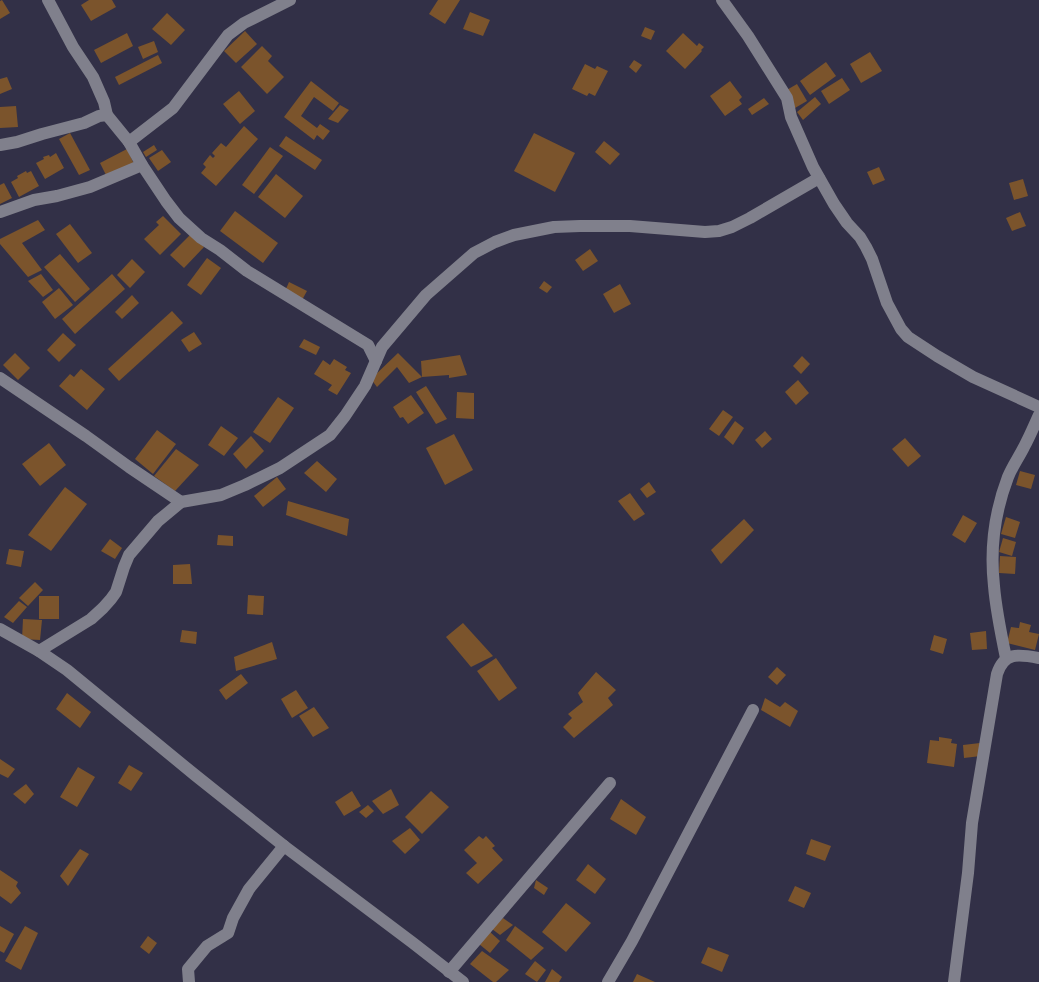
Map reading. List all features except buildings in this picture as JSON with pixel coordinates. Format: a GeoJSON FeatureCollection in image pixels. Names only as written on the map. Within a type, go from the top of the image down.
{"type":"FeatureCollection","features":[{"type":"Feature","properties":{"kind":"street"},"geometry":{"type":"LineString","coordinates":[[48,0],[73,47],[93,77],[102,96],[107,114],[129,142],[174,212],[201,238],[247,271],[368,345],[376,361]]}},
{"type":"Feature","properties":{"kind":"street"},"geometry":{"type":"LineString","coordinates":[[129,142],[173,108],[228,35],[244,23],[290,0]]}},
{"type":"Feature","properties":{"kind":"street"},"geometry":{"type":"LineString","coordinates":[[722,0],[748,36],[787,98],[791,116],[819,178],[834,204],[866,247],[894,318],[901,329],[908,337],[973,377],[1039,407]]}},
{"type":"Feature","properties":{"kind":"street"},"geometry":{"type":"LineString","coordinates":[[0,145],[84,123],[107,114]]}},
{"type":"Feature","properties":{"kind":"street"},"geometry":{"type":"LineString","coordinates":[[0,212],[34,200],[90,187],[142,164]]}},
{"type":"Feature","properties":{"kind":"street"},"geometry":{"type":"LineString","coordinates":[[39,651],[91,619],[111,600],[116,592],[129,556],[158,521],[181,502],[221,495],[245,485],[280,468],[330,435],[357,400],[382,348],[426,295],[474,253],[514,235],[554,227],[630,226],[705,232],[719,231],[732,228],[819,178]]}},
{"type":"Feature","properties":{"kind":"street"},"geometry":{"type":"LineString","coordinates":[[0,378],[181,502]]}},
{"type":"Feature","properties":{"kind":"street"},"geometry":{"type":"LineString","coordinates":[[1006,658],[996,607],[994,585],[995,525],[1001,498],[1009,476],[1039,416]]}},
{"type":"Feature","properties":{"kind":"street"},"geometry":{"type":"LineString","coordinates":[[0,629],[39,651],[67,670],[195,776],[463,982]]}},
{"type":"Feature","properties":{"kind":"street"},"geometry":{"type":"LineString","coordinates":[[954,982],[968,873],[972,823],[997,674],[1000,665],[1006,658],[1016,656],[1039,658]]}},
{"type":"Feature","properties":{"kind":"street"},"geometry":{"type":"LineString","coordinates":[[608,982],[632,941],[753,710]]}},
{"type":"Feature","properties":{"kind":"street"},"geometry":{"type":"LineString","coordinates":[[449,972],[610,783]]}},
{"type":"Feature","properties":{"kind":"street"},"geometry":{"type":"LineString","coordinates":[[189,982],[188,970],[207,946],[228,933],[233,918],[249,889],[284,846]]}}]}
